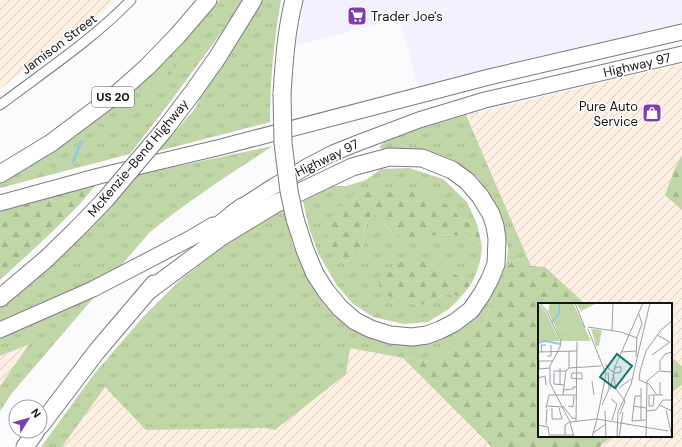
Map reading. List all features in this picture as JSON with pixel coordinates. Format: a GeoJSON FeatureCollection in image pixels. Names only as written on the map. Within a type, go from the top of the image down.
{"type":"FeatureCollection","features":[{"type":"Feature","properties":{"kind":"highway","name":"US 20"},"geometry":{"type":"LineString","coordinates":[[0,174],[51,143],[119,92],[178,36],[208,0]]}},
{"type":"Feature","properties":{"kind":"highway","name":"McKenzie-Bend Highway"},"geometry":{"type":"LineString","coordinates":[[0,298],[45,260],[105,200],[165,129],[193,92],[217,58],[253,0]]}},
{"type":"Feature","properties":{"kind":"highway"},"geometry":{"type":"LineString","coordinates":[[147,292],[221,237],[277,203],[352,167],[389,157],[422,158],[452,170],[467,181],[480,196],[491,214],[497,239],[496,264],[490,279],[482,294],[470,310],[454,323],[440,330],[412,337],[390,335],[371,329],[356,321],[340,308],[326,291],[315,274],[295,219],[289,191],[284,155],[282,94],[283,67],[294,0]]}},
{"type":"Feature","properties":{"kind":"highway"},"geometry":{"type":"LineString","coordinates":[[48,415],[97,351],[147,292],[178,260],[211,231],[242,207]]}},
{"type":"Feature","properties":{"kind":"main road","name":"Highway 97"},"geometry":{"type":"LineString","coordinates":[[0,204],[99,176],[221,147],[489,77],[682,32]]}},
{"type":"Feature","properties":{"kind":"main road"},"geometry":{"type":"LineString","coordinates":[[629,66],[682,46]]}},
{"type":"Feature","properties":{"kind":"main road","name":"Highway 97"},"geometry":{"type":"LineString","coordinates":[[0,330],[93,289],[193,237],[308,166],[358,142],[419,120],[485,100],[682,54]]}},
{"type":"Feature","properties":{"kind":"street","name":"Jamison Street"},"geometry":{"type":"LineString","coordinates":[[0,105],[81,45],[113,18],[131,0]]}},
{"type":"Feature","properties":{"kind":"shaded area"},"geometry":{"type":"Polygon","coordinates":[[[0,0],[116,0],[103,12],[0,89],[0,0]]]}},
{"type":"Feature","properties":{"kind":"shaded area"},"geometry":{"type":"Polygon","coordinates":[[[304,0],[682,0],[682,25],[539,56],[418,88],[400,19],[297,45],[304,0]]]}},
{"type":"Feature","properties":{"kind":"shaded area"},"geometry":{"type":"Polygon","coordinates":[[[682,64],[682,447],[62,447],[105,387],[147,430],[264,428],[275,430],[349,348],[403,358],[536,278],[466,115],[682,64]]]}},
{"type":"Feature","properties":{"kind":"shaded area"},"geometry":{"type":"Polygon","coordinates":[[[30,343],[0,386],[0,356],[30,343]]]}},
{"type":"Feature","properties":{"kind":"green space"},"geometry":{"type":"Polygon","coordinates":[[[219,0],[242,0],[233,17],[130,154],[0,188],[0,179],[174,50],[189,36],[219,0]]]}},
{"type":"Feature","properties":{"kind":"green space"},"geometry":{"type":"Polygon","coordinates":[[[257,0],[281,0],[273,61],[270,122],[158,151],[194,110],[228,46],[257,0]]]}},
{"type":"Feature","properties":{"kind":"green space"},"geometry":{"type":"Polygon","coordinates":[[[174,50],[173,72],[142,93],[129,91],[174,50]]]}},
{"type":"Feature","properties":{"kind":"green space"},"geometry":{"type":"Polygon","coordinates":[[[466,115],[531,266],[521,259],[506,265],[508,248],[502,223],[489,193],[476,176],[448,158],[422,150],[387,151],[379,147],[385,141],[466,115]]]}},
{"type":"Feature","properties":{"kind":"green space"},"geometry":{"type":"Polygon","coordinates":[[[273,146],[194,199],[149,233],[12,393],[0,411],[0,386],[29,344],[0,356],[0,305],[126,177],[273,146]]]}},
{"type":"Feature","properties":{"kind":"green space"},"geometry":{"type":"Polygon","coordinates":[[[682,155],[682,210],[665,195],[675,168],[682,155]]]}},
{"type":"Feature","properties":{"kind":"green space"},"geometry":{"type":"Polygon","coordinates":[[[409,168],[443,179],[467,202],[477,224],[463,220],[448,205],[378,188],[325,247],[346,261],[362,250],[366,222],[374,213],[392,232],[410,239],[436,235],[465,236],[482,246],[479,266],[471,284],[449,270],[403,300],[420,306],[446,293],[461,297],[449,309],[428,322],[404,324],[373,317],[352,303],[336,284],[318,253],[309,228],[303,201],[334,186],[346,186],[366,180],[381,169],[409,168]]]}},
{"type":"Feature","properties":{"kind":"green space"},"geometry":{"type":"Polygon","coordinates":[[[96,185],[79,205],[49,235],[0,280],[0,206],[96,185]]]}},
{"type":"Feature","properties":{"kind":"green space"},"geometry":{"type":"Polygon","coordinates":[[[378,188],[420,191],[448,205],[463,220],[477,224],[482,246],[465,236],[436,235],[410,240],[392,232],[374,213],[366,222],[362,250],[346,261],[325,248],[332,217],[348,196],[378,188]]]}},
{"type":"Feature","properties":{"kind":"green space"},"geometry":{"type":"Polygon","coordinates":[[[284,208],[293,246],[311,286],[332,310],[418,344],[490,292],[491,304],[486,321],[436,363],[350,348],[346,374],[275,430],[264,428],[146,430],[105,387],[62,447],[41,447],[94,374],[143,317],[178,282],[223,247],[260,221],[284,208]]]}},
{"type":"Feature","properties":{"kind":"green space"},"geometry":{"type":"Polygon","coordinates":[[[423,257],[449,270],[471,284],[461,297],[446,293],[420,306],[380,294],[379,280],[403,259],[423,257]]]}},
{"type":"Feature","properties":{"kind":"green space"},"geometry":{"type":"Polygon","coordinates":[[[521,259],[531,266],[545,267],[581,300],[582,303],[538,303],[538,437],[612,437],[599,447],[492,447],[403,358],[436,363],[486,321],[491,304],[490,292],[506,265],[521,259]]]}},
{"type":"Feature","properties":{"kind":"green space"},"geometry":{"type":"Polygon","coordinates":[[[672,358],[682,366],[682,385],[672,392],[672,358]]]}},
{"type":"Feature","properties":{"kind":"waterway"},"geometry":{"type":"LineString","coordinates":[[73,162],[81,142]]}},
{"type":"Feature","properties":{"kind":"place","name":"Trader Joe's"},"geometry":{"type":"Point","coordinates":[357,16]}},
{"type":"Feature","properties":{"kind":"place","name":"Pure Auto Service"},"geometry":{"type":"Point","coordinates":[652,113]}}]}
